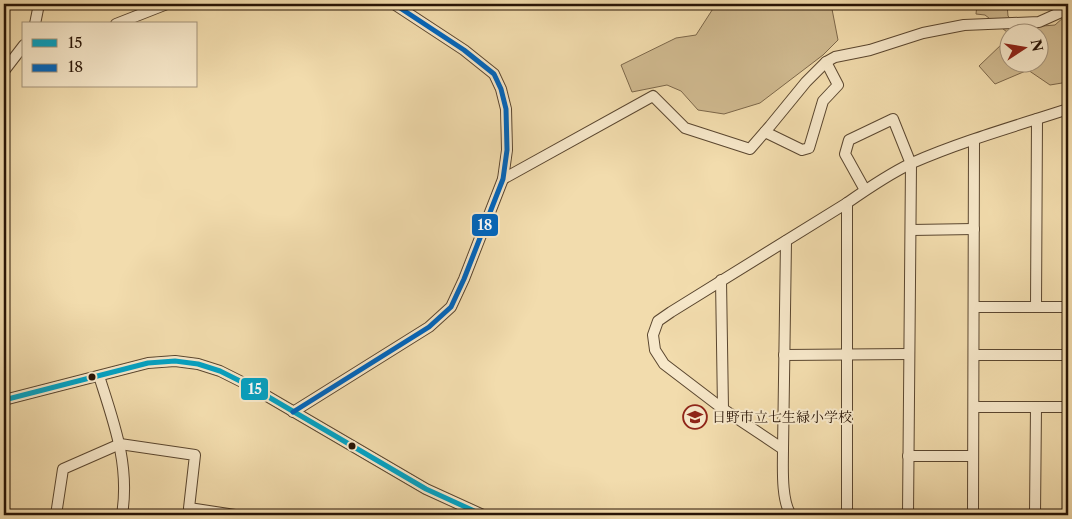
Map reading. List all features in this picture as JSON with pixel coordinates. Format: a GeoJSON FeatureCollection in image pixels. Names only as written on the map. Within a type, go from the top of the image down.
{"type":"FeatureCollection","features":[{"type":"Feature","properties":{"kind":"street"},"geometry":{"type":"LineString","coordinates":[[34,22],[39,4]]}},
{"type":"Feature","properties":{"kind":"street"},"geometry":{"type":"LineString","coordinates":[[121,22],[167,4]]}},
{"type":"Feature","properties":{"kind":"street"},"geometry":{"type":"LineString","coordinates":[[293,412],[429,327],[451,307],[503,180],[507,150],[506,110],[501,89],[494,74],[464,50],[394,4]]}},
{"type":"Feature","properties":{"kind":"street"},"geometry":{"type":"LineString","coordinates":[[503,180],[654,96],[685,128],[750,149],[806,82],[826,62],[835,57],[870,50],[923,33],[964,25],[1039,22],[1068,9]]}},
{"type":"Feature","properties":{"kind":"street"},"geometry":{"type":"LineString","coordinates":[[4,71],[22,48]]}},
{"type":"Feature","properties":{"kind":"street"},"geometry":{"type":"LineString","coordinates":[[765,132],[802,150],[808,148],[823,101],[838,85],[826,62]]}},
{"type":"Feature","properties":{"kind":"street"},"geometry":{"type":"LineString","coordinates":[[783,449],[723,409],[664,364],[655,350],[654,335],[658,321],[865,190],[912,164],[974,140],[1068,109]]}},
{"type":"Feature","properties":{"kind":"street"},"geometry":{"type":"LineString","coordinates":[[1036,307],[1037,119]]}},
{"type":"Feature","properties":{"kind":"street"},"geometry":{"type":"LineString","coordinates":[[865,190],[845,154],[849,140],[893,120],[912,164],[908,515]]}},
{"type":"Feature","properties":{"kind":"street"},"geometry":{"type":"LineString","coordinates":[[973,515],[974,140]]}},
{"type":"Feature","properties":{"kind":"street"},"geometry":{"type":"LineString","coordinates":[[847,203],[847,515]]}},
{"type":"Feature","properties":{"kind":"street"},"geometry":{"type":"LineString","coordinates":[[911,230],[974,229]]}},
{"type":"Feature","properties":{"kind":"street"},"geometry":{"type":"LineString","coordinates":[[786,241],[783,449],[784,491],[791,515]]}},
{"type":"Feature","properties":{"kind":"street"},"geometry":{"type":"LineString","coordinates":[[721,280],[723,409]]}},
{"type":"Feature","properties":{"kind":"street"},"geometry":{"type":"LineString","coordinates":[[975,307],[1068,307]]}},
{"type":"Feature","properties":{"kind":"street"},"geometry":{"type":"LineString","coordinates":[[784,355],[909,354]]}},
{"type":"Feature","properties":{"kind":"street"},"geometry":{"type":"LineString","coordinates":[[974,355],[1068,355]]}},
{"type":"Feature","properties":{"kind":"street"},"geometry":{"type":"LineString","coordinates":[[4,400],[148,364],[175,361],[198,364],[220,371],[426,489],[482,515]]}},
{"type":"Feature","properties":{"kind":"street"},"geometry":{"type":"LineString","coordinates":[[99,376],[120,444],[124,471],[122,515]]}},
{"type":"Feature","properties":{"kind":"street"},"geometry":{"type":"LineString","coordinates":[[974,407],[1068,407]]}},
{"type":"Feature","properties":{"kind":"street"},"geometry":{"type":"LineString","coordinates":[[1036,407],[1036,515]]}},
{"type":"Feature","properties":{"kind":"street"},"geometry":{"type":"LineString","coordinates":[[56,515],[63,469],[120,444],[195,455],[188,512],[235,515]]}},
{"type":"Feature","properties":{"kind":"street"},"geometry":{"type":"LineString","coordinates":[[908,456],[973,456]]}},
{"type":"Feature","properties":{"kind":"shaded area"},"geometry":{"type":"Polygon","coordinates":[[[716,4],[831,4],[838,40],[823,55],[760,103],[724,114],[698,110],[681,91],[667,85],[632,92],[621,65],[676,38],[696,35],[716,4]]]}},
{"type":"Feature","properties":{"kind":"shaded area"},"geometry":{"type":"Polygon","coordinates":[[[977,4],[1007,4],[1008,16],[1014,22],[1000,22],[1000,27],[985,15],[976,14],[977,4]]]}},
{"type":"Feature","properties":{"kind":"shaded area"},"geometry":{"type":"Polygon","coordinates":[[[1066,4],[1068,4],[1068,78],[1062,83],[1050,85],[1031,72],[1050,72],[1050,25],[1055,25],[1065,16],[1066,4]]]}},
{"type":"Feature","properties":{"kind":"shaded area"},"geometry":{"type":"Polygon","coordinates":[[[1000,46],[1000,72],[1023,72],[995,84],[979,66],[1000,46]]]}},
{"type":"Feature","properties":{"kind":"transit line","name":"18"},"geometry":{"type":"LineString","coordinates":[[293,412],[429,327],[451,307],[464,279],[503,179],[507,150],[506,109],[501,89],[494,74],[464,50],[394,4]]}},
{"type":"Feature","properties":{"kind":"transit line","name":"15"},"geometry":{"type":"LineString","coordinates":[[4,400],[148,363],[175,361],[198,364],[220,371],[248,385],[426,489],[483,515]]}},
{"type":"Feature","properties":{"kind":"place","name":"日野市立七生緑小学校"},"geometry":{"type":"Point","coordinates":[695,417]}}]}
